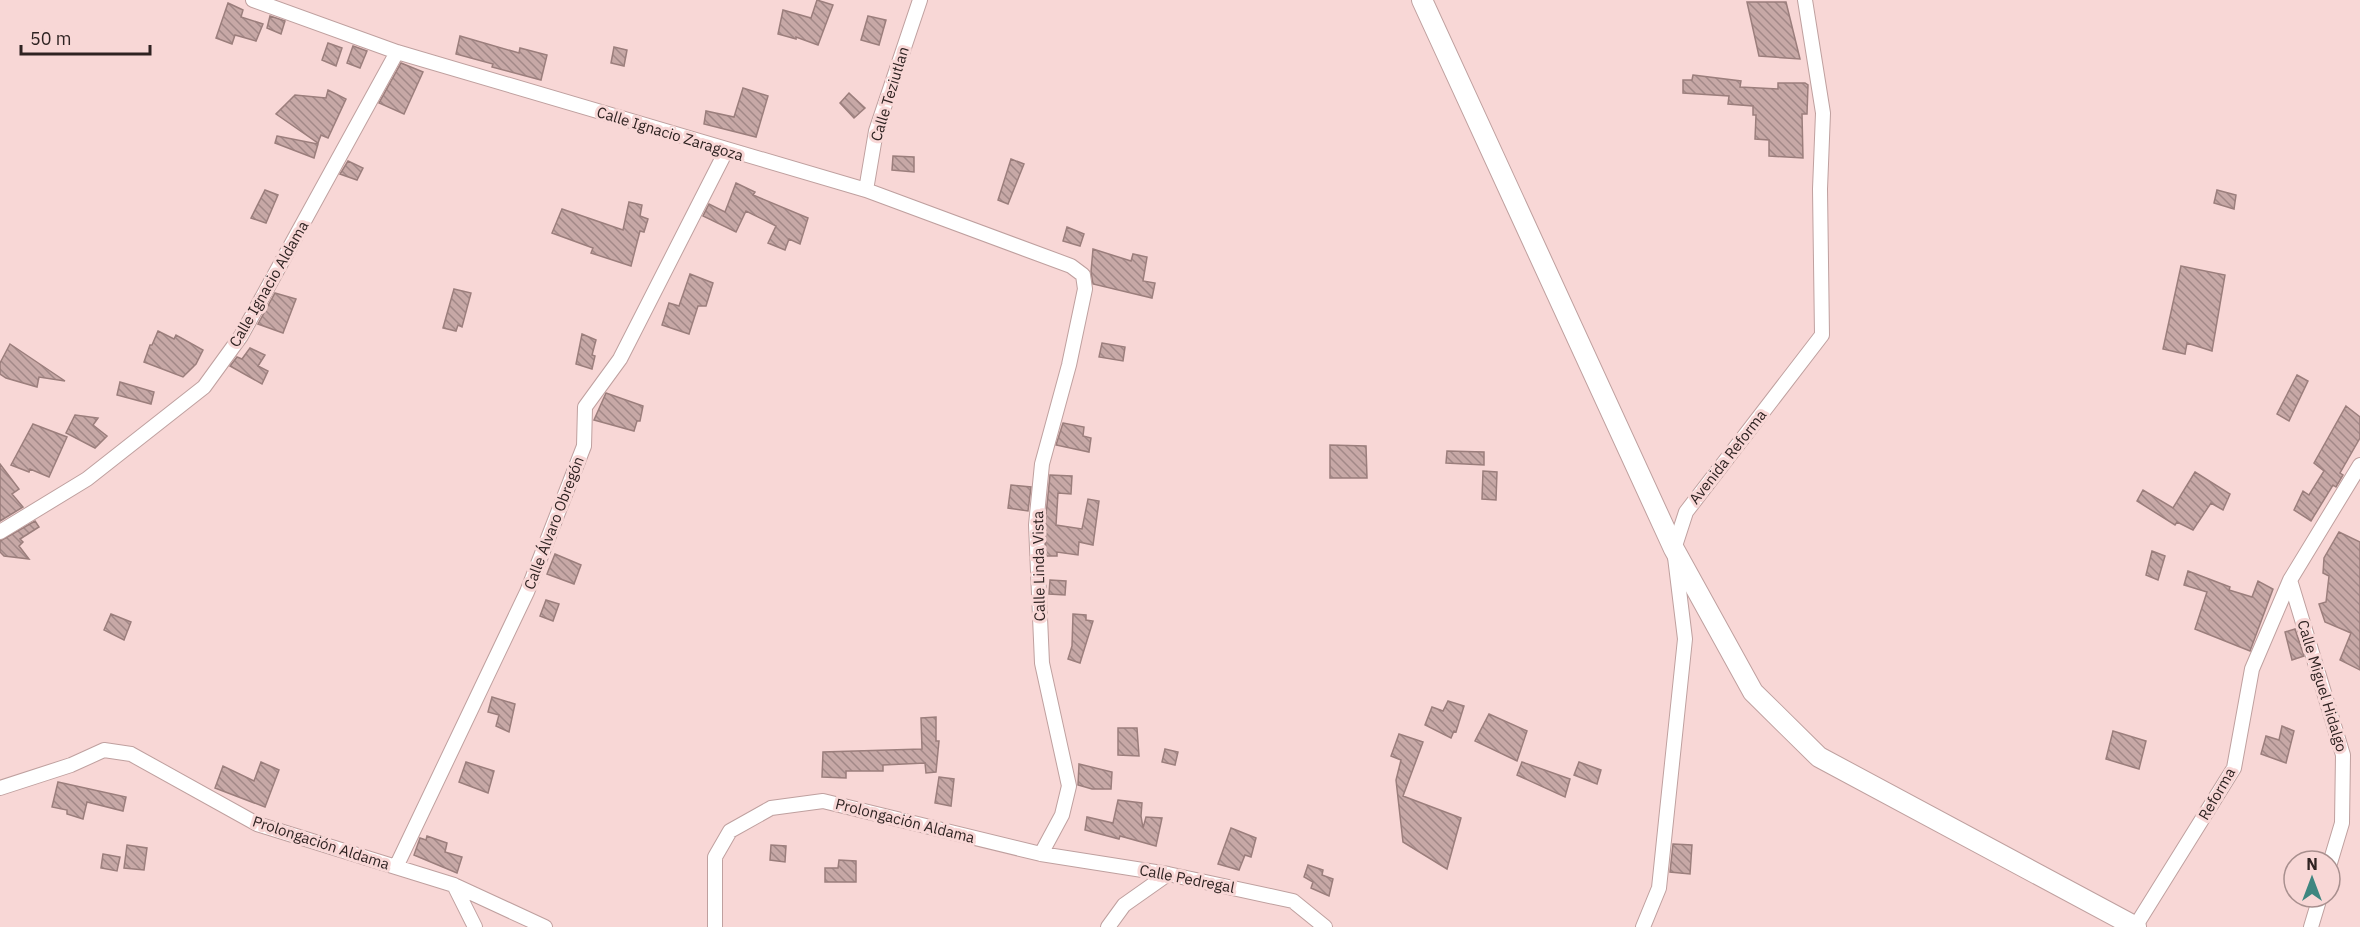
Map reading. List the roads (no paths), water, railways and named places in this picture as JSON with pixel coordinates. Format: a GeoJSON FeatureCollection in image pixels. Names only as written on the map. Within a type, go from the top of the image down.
{"type":"FeatureCollection","features":[{"type":"Feature","properties":{"kind":"main road"},"geometry":{"type":"LineString","coordinates":[[1422,0],[1674,549],[1753,692],[1819,757],[2136,927]]}},
{"type":"Feature","properties":{"kind":"street","name":"Calle Ignacio Zaragoza"},"geometry":{"type":"LineString","coordinates":[[253,0],[397,52],[726,151],[866,190],[1071,266],[1083,275]]}},
{"type":"Feature","properties":{"kind":"street","name":"Calle Teziutlan"},"geometry":{"type":"LineString","coordinates":[[866,190],[876,131],[920,0]]}},
{"type":"Feature","properties":{"kind":"street","name":"Avenida Reforma"},"geometry":{"type":"LineString","coordinates":[[1643,927],[1659,888],[1684,639],[1674,549],[1686,512],[1822,335],[1820,189],[1823,112],[1805,0]]}},
{"type":"Feature","properties":{"kind":"street","name":"Calle Ignacio Aldama"},"geometry":{"type":"LineString","coordinates":[[0,532],[87,479],[204,387],[241,336],[397,52]]}},
{"type":"Feature","properties":{"kind":"street","name":"Calle Álvaro Obregón"},"geometry":{"type":"LineString","coordinates":[[396,867],[527,592],[584,446],[585,407],[620,359],[726,151]]}},
{"type":"Feature","properties":{"kind":"street","name":"Calle Linda Vista"},"geometry":{"type":"LineString","coordinates":[[1041,854],[1062,815],[1069,786],[1042,663],[1035,525],[1042,464],[1069,365],[1085,289],[1083,275]]}},
{"type":"Feature","properties":{"kind":"street","name":"Reforma"},"geometry":{"type":"LineString","coordinates":[[2136,927],[2234,768],[2252,669],[2290,580],[2360,465]]}},
{"type":"Feature","properties":{"kind":"street","name":"Calle Miguel Hidalgo"},"geometry":{"type":"LineString","coordinates":[[2290,580],[2343,755],[2342,823],[2334,849]]}},
{"type":"Feature","properties":{"kind":"street","name":"Prolongación Aldama"},"geometry":{"type":"LineString","coordinates":[[0,788],[71,765],[104,750],[131,754],[257,824],[454,885],[545,927]]}},
{"type":"Feature","properties":{"kind":"street","name":"Prolongación Aldama"},"geometry":{"type":"LineString","coordinates":[[715,927],[714,857],[730,831],[771,808],[823,801],[1041,854]]}},
{"type":"Feature","properties":{"kind":"street","name":"Calle Pedregal"},"geometry":{"type":"LineString","coordinates":[[1041,854],[1168,874],[1293,901],[1325,927]]}},
{"type":"Feature","properties":{"kind":"street"},"geometry":{"type":"LineString","coordinates":[[1108,927],[1124,904],[1168,874]]}},
{"type":"Feature","properties":{"kind":"street"},"geometry":{"type":"LineString","coordinates":[[454,885],[475,927]]}},
{"type":"Feature","properties":{"kind":"street"},"geometry":{"type":"LineString","coordinates":[[2311,927],[2316,909]]}}]}
